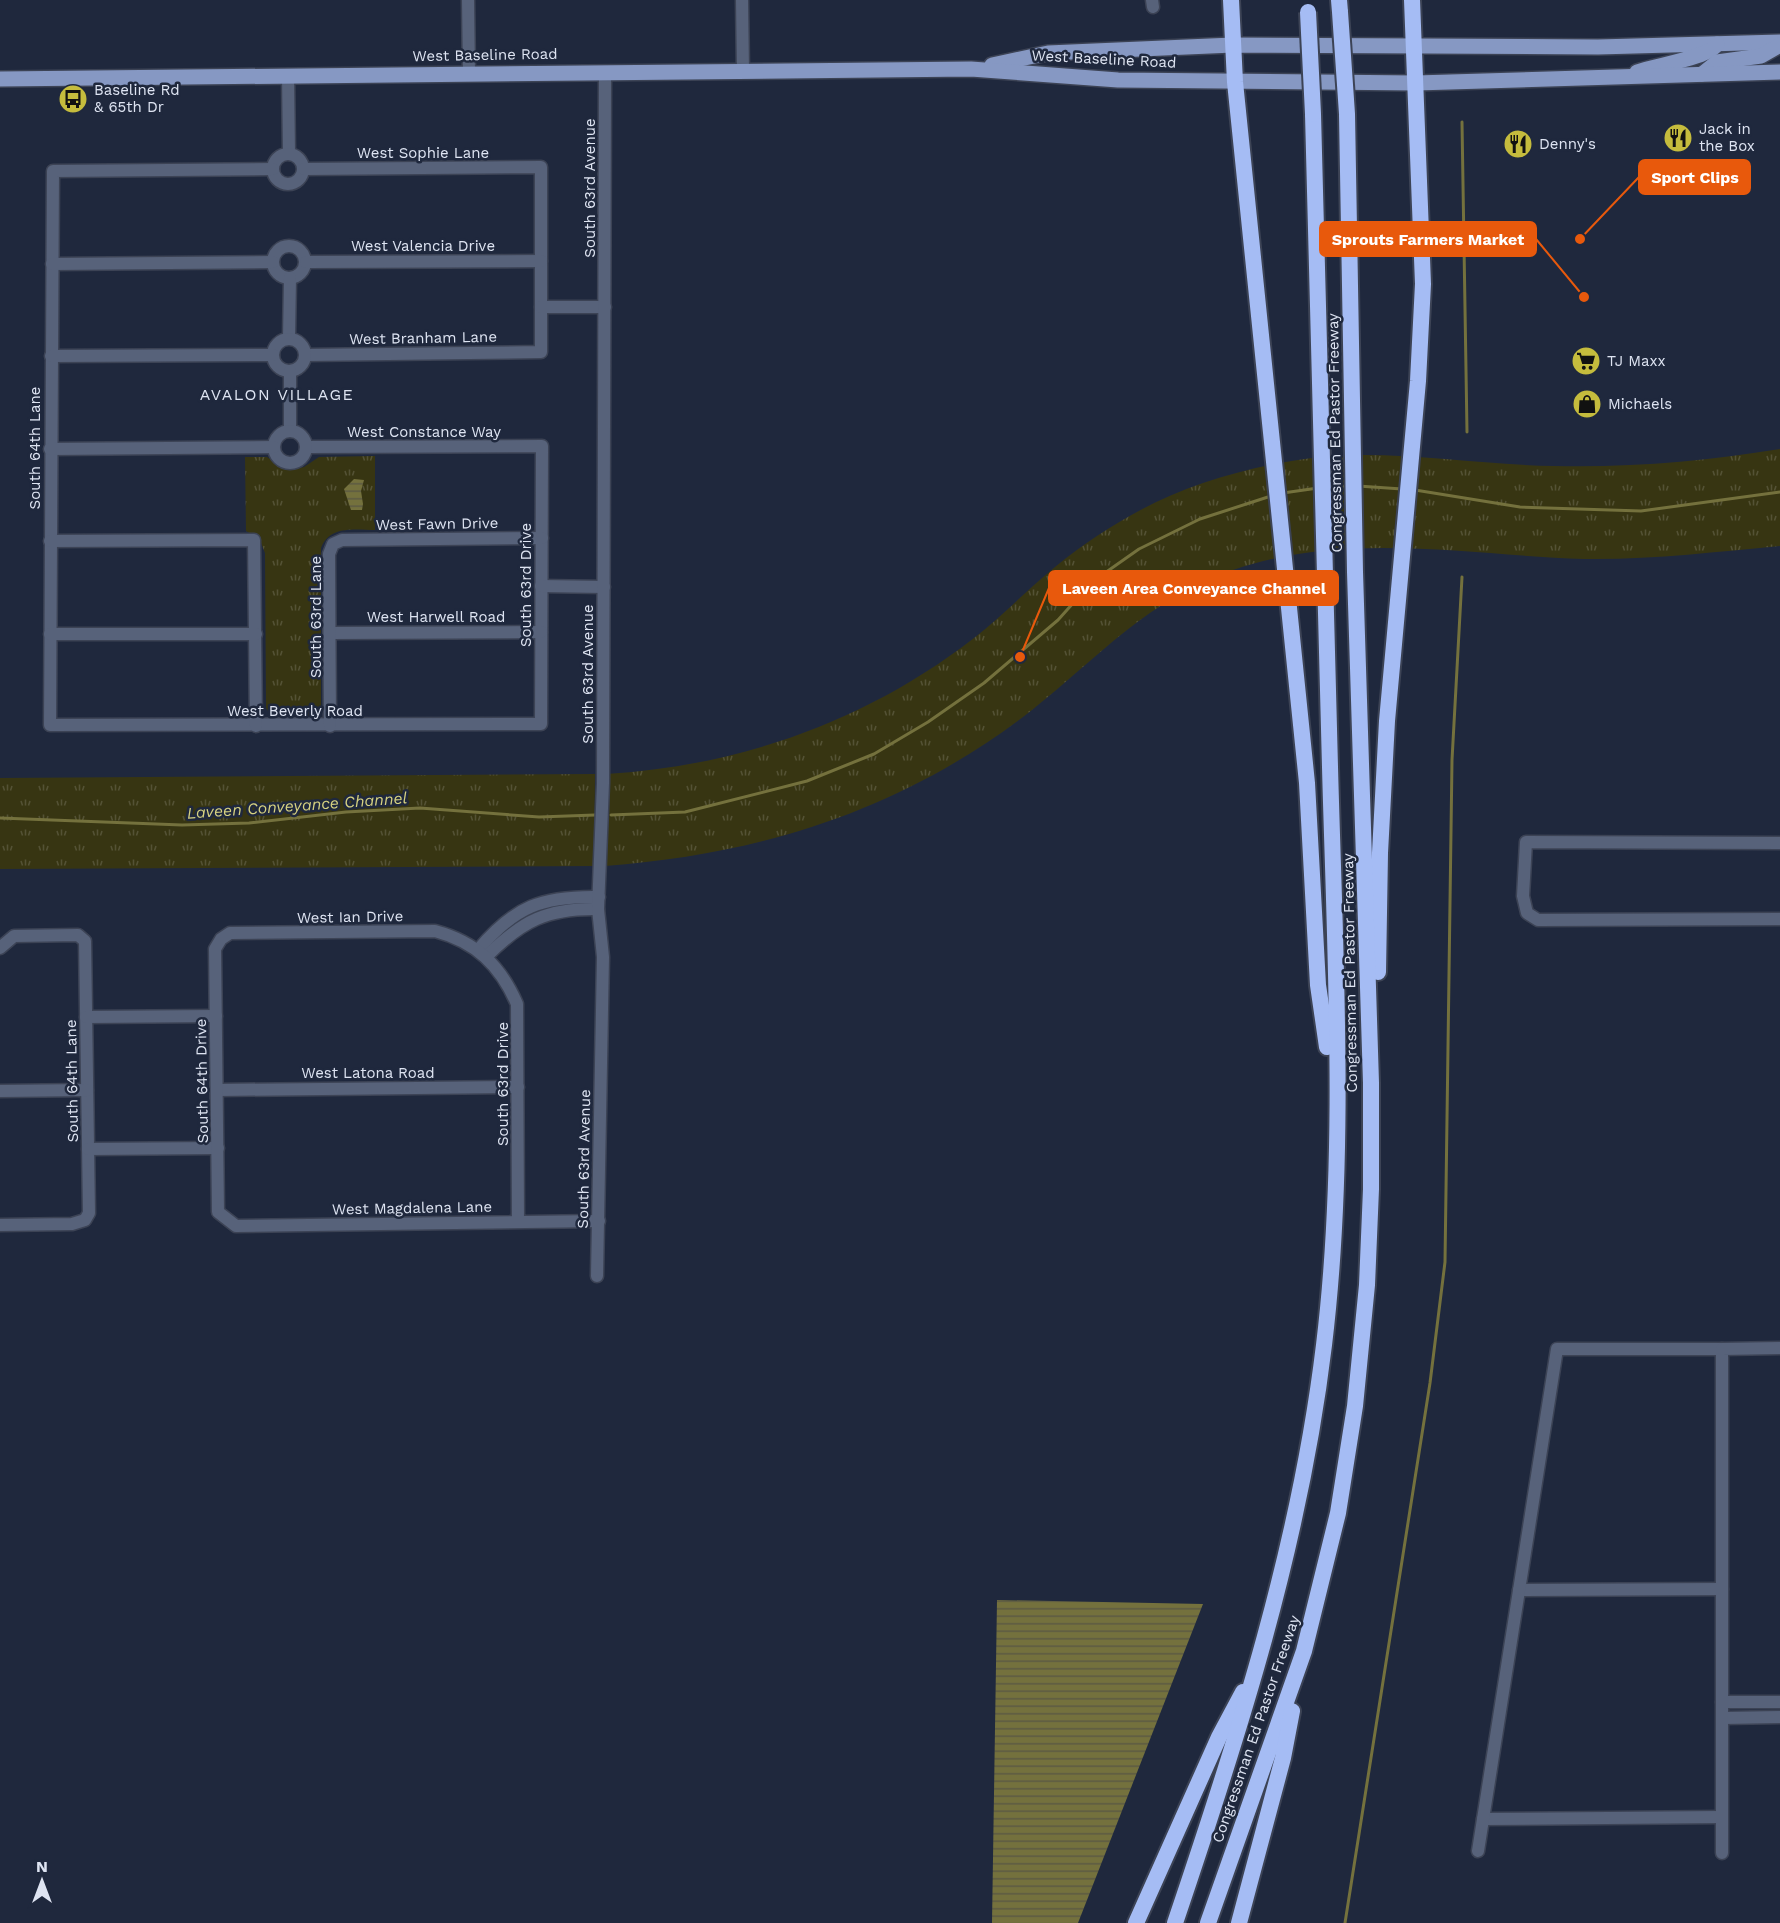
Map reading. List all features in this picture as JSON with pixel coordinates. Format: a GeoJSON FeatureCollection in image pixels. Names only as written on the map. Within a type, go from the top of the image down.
{"type":"FeatureCollection","features":[{"type":"Feature","properties":{"kind":"highway"},"geometry":{"type":"LineString","coordinates":[[1232,0],[1235,82],[1311,825],[1318,985],[1335,1086]]}},
{"type":"Feature","properties":{"kind":"highway"},"geometry":{"type":"LineString","coordinates":[[1371,1083],[1378,1035],[1379,865],[1385,756],[1405,506],[1418,381],[1423,284],[1412,0]]}},
{"type":"Feature","properties":{"kind":"highway","name":"Congressman Ed Pastor Freeway"},"geometry":{"type":"LineString","coordinates":[[1175,1923],[1230,1759],[1259,1662],[1304,1476],[1324,1343],[1332,1266],[1335,928],[1313,114],[1307,6]]}},
{"type":"Feature","properties":{"kind":"highway","name":"Congressman Ed Pastor Freeway"},"geometry":{"type":"LineString","coordinates":[[1208,1923],[1304,1651],[1338,1513],[1355,1406],[1367,1273],[1371,1083],[1354,509],[1347,114],[1340,6]]}},
{"type":"Feature","properties":{"kind":"highway"},"geometry":{"type":"LineString","coordinates":[[1239,1923],[1282,1758],[1304,1651]]}},
{"type":"Feature","properties":{"kind":"highway"},"geometry":{"type":"LineString","coordinates":[[1136,1923],[1219,1737],[1259,1662]]}},
{"type":"Feature","properties":{"kind":"main road","name":"West Baseline Road"},"geometry":{"type":"LineString","coordinates":[[971,69],[1047,53],[1233,45],[1414,44],[1598,47],[1780,44]]}},
{"type":"Feature","properties":{"kind":"main road"},"geometry":{"type":"LineString","coordinates":[[1623,77],[1676,60],[1710,53],[1717,44]]}},
{"type":"Feature","properties":{"kind":"main road"},"geometry":{"type":"LineString","coordinates":[[1702,74],[1717,62],[1761,56],[1780,44]]}},
{"type":"Feature","properties":{"kind":"main road","name":"West Baseline Road"},"geometry":{"type":"LineString","coordinates":[[0,79],[971,69],[1118,80],[1416,83],[1702,74]]}},
{"type":"Feature","properties":{"kind":"main road"},"geometry":{"type":"LineString","coordinates":[[1702,74],[1780,72]]}},
{"type":"Feature","properties":{"kind":"street"},"geometry":{"type":"LineString","coordinates":[[468,0],[469,73]]}},
{"type":"Feature","properties":{"kind":"street"},"geometry":{"type":"LineString","coordinates":[[742,0],[743,71]]}},
{"type":"Feature","properties":{"kind":"street","name":"South 63rd Avenue"},"geometry":{"type":"LineString","coordinates":[[597,1276],[603,957],[598,903],[602,791],[604,587],[605,72]]}},
{"type":"Feature","properties":{"kind":"street"},"geometry":{"type":"LineString","coordinates":[[288,75],[289,154]]}},
{"type":"Feature","properties":{"kind":"street"},"geometry":{"type":"LineString","coordinates":[[289,154],[299,158],[304,169],[299,181],[286,184],[276,177],[273,169],[280,156],[289,154]]}},
{"type":"Feature","properties":{"kind":"street","name":"West Sophie Lane"},"geometry":{"type":"LineString","coordinates":[[304,169],[542,167],[541,261]]}},
{"type":"Feature","properties":{"kind":"street","name":"South 64th Lane"},"geometry":{"type":"LineString","coordinates":[[50,725],[53,171],[273,169]]}},
{"type":"Feature","properties":{"kind":"street"},"geometry":{"type":"LineString","coordinates":[[292,246],[302,251],[306,262],[303,272],[290,278],[276,272],[273,262],[277,251],[292,246]]}},
{"type":"Feature","properties":{"kind":"street"},"geometry":{"type":"LineString","coordinates":[[541,261],[541,307],[605,307]]}},
{"type":"Feature","properties":{"kind":"street","name":"West Valencia Drive"},"geometry":{"type":"LineString","coordinates":[[306,262],[541,261]]}},
{"type":"Feature","properties":{"kind":"street"},"geometry":{"type":"LineString","coordinates":[[52,264],[273,262]]}},
{"type":"Feature","properties":{"kind":"street"},"geometry":{"type":"LineString","coordinates":[[290,278],[290,339]]}},
{"type":"Feature","properties":{"kind":"street","name":"West Branham Lane"},"geometry":{"type":"LineString","coordinates":[[306,355],[541,352],[541,307]]}},
{"type":"Feature","properties":{"kind":"street"},"geometry":{"type":"LineString","coordinates":[[273,355],[280,342],[290,339],[303,345],[306,355],[303,364],[290,371]]}},
{"type":"Feature","properties":{"kind":"street"},"geometry":{"type":"LineString","coordinates":[[51,356],[273,355]]}},
{"type":"Feature","properties":{"kind":"street"},"geometry":{"type":"LineString","coordinates":[[273,355],[277,365],[290,371]]}},
{"type":"Feature","properties":{"kind":"street"},"geometry":{"type":"LineString","coordinates":[[290,371],[290,431]]}},
{"type":"Feature","properties":{"kind":"street"},"geometry":{"type":"LineString","coordinates":[[290,431],[303,437],[306,447],[301,459],[288,463],[279,459],[274,447],[277,437],[290,431]]}},
{"type":"Feature","properties":{"kind":"street","name":"West Constance Way"},"geometry":{"type":"LineString","coordinates":[[306,447],[542,446]]}},
{"type":"Feature","properties":{"kind":"street","name":"South 63rd Drive"},"geometry":{"type":"LineString","coordinates":[[540,724],[542,446]]}},
{"type":"Feature","properties":{"kind":"street"},"geometry":{"type":"LineString","coordinates":[[50,449],[274,447]]}},
{"type":"Feature","properties":{"kind":"street","name":"West Fawn Drive"},"geometry":{"type":"LineString","coordinates":[[333,544],[342,540],[542,538]]}},
{"type":"Feature","properties":{"kind":"street"},"geometry":{"type":"LineString","coordinates":[[50,541],[254,540],[256,726]]}},
{"type":"Feature","properties":{"kind":"street","name":"South 63rd Lane"},"geometry":{"type":"LineString","coordinates":[[330,726],[329,554],[333,544]]}},
{"type":"Feature","properties":{"kind":"street"},"geometry":{"type":"LineString","coordinates":[[541,586],[604,587]]}},
{"type":"Feature","properties":{"kind":"street","name":"West Harwell Road"},"geometry":{"type":"LineString","coordinates":[[330,633],[541,632]]}},
{"type":"Feature","properties":{"kind":"street"},"geometry":{"type":"LineString","coordinates":[[50,634],[256,633]]}},
{"type":"Feature","properties":{"kind":"street","name":"West Beverly Road"},"geometry":{"type":"LineString","coordinates":[[50,725],[540,724]]}},
{"type":"Feature","properties":{"kind":"street"},"geometry":{"type":"LineString","coordinates":[[1780,843],[1526,842],[1523,896],[1527,913],[1538,920],[1780,919]]}},
{"type":"Feature","properties":{"kind":"street"},"geometry":{"type":"LineString","coordinates":[[483,953],[497,927],[527,906],[574,897],[598,903]]}},
{"type":"Feature","properties":{"kind":"street","name":"West Ian Drive"},"geometry":{"type":"LineString","coordinates":[[221,939],[230,933],[435,931],[467,942],[483,953]]}},
{"type":"Feature","properties":{"kind":"street","name":"South 64th Lane"},"geometry":{"type":"LineString","coordinates":[[0,948],[14,936],[78,934],[85,941],[89,1213],[85,1220],[72,1224],[0,1225]]}},
{"type":"Feature","properties":{"kind":"street","name":"South 64th Drive"},"geometry":{"type":"LineString","coordinates":[[221,939],[215,949],[218,1212],[227,1221]]}},
{"type":"Feature","properties":{"kind":"street","name":"South 63rd Drive"},"geometry":{"type":"LineString","coordinates":[[483,953],[510,987],[517,1004],[518,1221]]}},
{"type":"Feature","properties":{"kind":"street"},"geometry":{"type":"LineString","coordinates":[[86,1017],[216,1016]]}},
{"type":"Feature","properties":{"kind":"street","name":"West Latona Road"},"geometry":{"type":"LineString","coordinates":[[218,1090],[518,1087]]}},
{"type":"Feature","properties":{"kind":"street"},"geometry":{"type":"LineString","coordinates":[[0,1091],[87,1090]]}},
{"type":"Feature","properties":{"kind":"street"},"geometry":{"type":"LineString","coordinates":[[88,1149],[218,1148]]}},
{"type":"Feature","properties":{"kind":"street","name":"West Magdalena Lane"},"geometry":{"type":"LineString","coordinates":[[227,1221],[236,1226],[599,1221]]}},
{"type":"Feature","properties":{"kind":"street"},"geometry":{"type":"LineString","coordinates":[[1478,1851],[1557,1349],[1780,1348]]}},
{"type":"Feature","properties":{"kind":"street"},"geometry":{"type":"LineString","coordinates":[[1722,1349],[1722,1853]]}},
{"type":"Feature","properties":{"kind":"street"},"geometry":{"type":"LineString","coordinates":[[1519,1590],[1722,1589]]}},
{"type":"Feature","properties":{"kind":"street"},"geometry":{"type":"LineString","coordinates":[[1722,1702],[1780,1702]]}},
{"type":"Feature","properties":{"kind":"street"},"geometry":{"type":"LineString","coordinates":[[1723,1718],[1780,1717]]}},
{"type":"Feature","properties":{"kind":"street"},"geometry":{"type":"LineString","coordinates":[[1483,1819],[1721,1817]]}},
{"type":"Feature","properties":{"kind":"green space"},"geometry":{"type":"Polygon","coordinates":[[[1780,449],[1780,546],[1608,559],[1407,548],[1319,551],[1276,558],[1233,570],[1202,582],[1175,597],[1126,631],[1032,710],[984,745],[883,800],[830,821],[776,837],[664,860],[605,866],[606,774],[705,761],[800,734],[846,715],[890,693],[933,667],[974,638],[1055,567],[1106,530],[1144,508],[1183,490],[1242,471],[1323,457],[1388,455],[1529,465],[1610,466],[1667,463],[1780,449]]]}},
{"type":"Feature","properties":{"kind":"green space"},"geometry":{"type":"Polygon","coordinates":[[[375,456],[375,530],[337,532],[330,535],[321,548],[321,710],[313,716],[270,714],[266,708],[265,553],[259,538],[246,531],[245,457],[267,457],[284,468],[292,470],[304,467],[319,457],[375,456]]]}},
{"type":"Feature","properties":{"kind":"green space"},"geometry":{"type":"Polygon","coordinates":[[[595,774],[594,866],[0,869],[0,778],[595,774]]]}},
{"type":"Feature","properties":{"kind":"shaded area"},"geometry":{"type":"Polygon","coordinates":[[[354,479],[364,480],[361,491],[362,510],[351,510],[344,489],[354,479]]]}},
{"type":"Feature","properties":{"kind":"shaded area"},"geometry":{"type":"Polygon","coordinates":[[[997,1600],[1203,1604],[1078,1923],[992,1923],[997,1600]]]}},
{"type":"Feature","properties":{"kind":"waterway"},"geometry":{"type":"LineString","coordinates":[[1462,122],[1467,432]]}},
{"type":"Feature","properties":{"kind":"waterway","name":"Laveen Conveyance Channel"},"geometry":{"type":"LineString","coordinates":[[1328,487],[1348,486]]}},
{"type":"Feature","properties":{"kind":"waterway","name":"Laveen Conveyance Channel"},"geometry":{"type":"LineString","coordinates":[[1358,486],[1402,489]]}},
{"type":"Feature","properties":{"kind":"waterway","name":"Laveen Conveyance Channel"},"geometry":{"type":"LineString","coordinates":[[1283,493],[1318,488]]}},
{"type":"Feature","properties":{"kind":"waterway","name":"Laveen Conveyance Channel"},"geometry":{"type":"LineString","coordinates":[[1415,490],[1520,507],[1641,511],[1780,492]]}},
{"type":"Feature","properties":{"kind":"waterway","name":"Laveen Conveyance Channel"},"geometry":{"type":"LineString","coordinates":[[611,815],[685,812],[807,781],[874,754],[928,722],[984,683],[1058,620],[1092,582],[1139,549],[1200,519],[1271,496]]}},
{"type":"Feature","properties":{"kind":"waterway"},"geometry":{"type":"LineString","coordinates":[[1345,1923],[1430,1383],[1445,1262],[1452,760],[1462,577]]}},
{"type":"Feature","properties":{"kind":"waterway","name":"Laveen Conveyance Channel"},"geometry":{"type":"LineString","coordinates":[[0,818],[182,825],[249,823],[346,812],[420,808],[539,817],[595,815]]}},
{"type":"Feature","properties":{"kind":"place","name":"Baseline Rd & 65th Dr"},"geometry":{"type":"Point","coordinates":[73,99]}},
{"type":"Feature","properties":{"kind":"place","name":"Jack in the Box"},"geometry":{"type":"Point","coordinates":[1678,138]}},
{"type":"Feature","properties":{"kind":"place","name":"Denny's"},"geometry":{"type":"Point","coordinates":[1518,144]}},
{"type":"Feature","properties":{"kind":"place","name":"Sport Clips"},"geometry":{"type":"Point","coordinates":[1580,239]}},
{"type":"Feature","properties":{"kind":"place","name":"Sprouts Farmers Market"},"geometry":{"type":"Point","coordinates":[1584,297]}},
{"type":"Feature","properties":{"kind":"place","name":"TJ Maxx"},"geometry":{"type":"Point","coordinates":[1586,361]}},
{"type":"Feature","properties":{"kind":"place","name":"Michaels"},"geometry":{"type":"Point","coordinates":[1587,404]}},
{"type":"Feature","properties":{"kind":"place","name":"Laveen Area Conveyance Channel"},"geometry":{"type":"Point","coordinates":[1020,657]}},
{"type":"Feature","properties":{"kind":"district","name":"AVALON VILLAGE"},"geometry":{"type":"Point","coordinates":[277,394]}}]}
